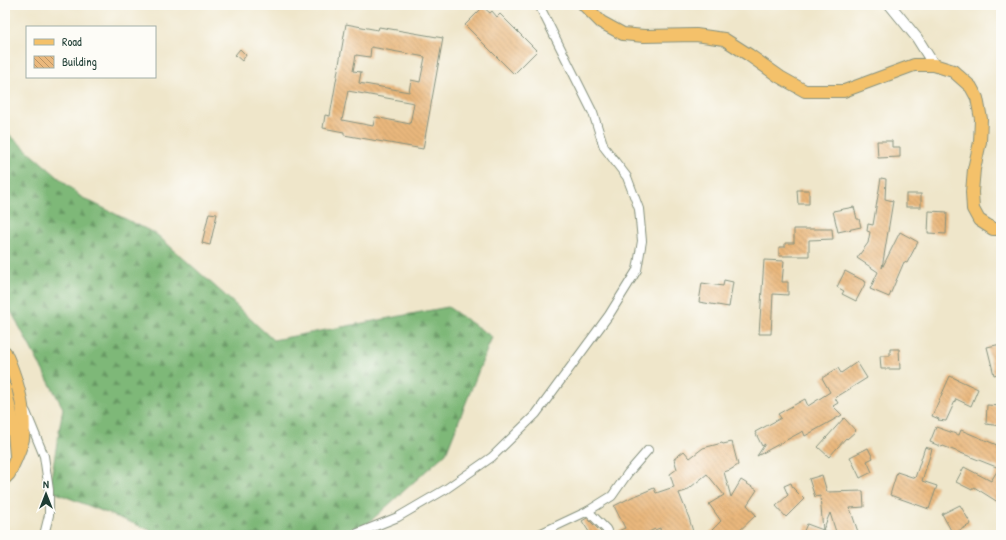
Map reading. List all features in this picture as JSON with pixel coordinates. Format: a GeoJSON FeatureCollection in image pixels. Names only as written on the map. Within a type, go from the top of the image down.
{"type":"FeatureCollection","features":[{"type":"Feature","properties":{"kind":"main road"},"geometry":{"type":"LineString","coordinates":[[584,5],[601,22],[623,34],[644,36],[696,35],[724,39],[780,77],[805,90],[844,91],[914,65],[934,65],[953,71],[971,86],[977,98],[981,119],[980,142],[974,169],[972,192],[973,209],[978,220],[993,229],[1001,229]]}},
{"type":"Feature","properties":{"kind":"main road"},"geometry":{"type":"LineString","coordinates":[[5,352],[12,367],[22,402],[24,432],[23,440],[16,458],[9,474],[5,478]]}},
{"type":"Feature","properties":{"kind":"main road"},"geometry":{"type":"LineString","coordinates":[[5,388],[13,424],[16,458]]}},
{"type":"Feature","properties":{"kind":"street"},"geometry":{"type":"LineString","coordinates":[[353,535],[398,517],[446,489],[492,457],[536,414],[610,315],[637,270],[642,241],[639,209],[630,184],[627,177],[604,147],[593,113],[539,5]]}},
{"type":"Feature","properties":{"kind":"street"},"geometry":{"type":"LineString","coordinates":[[890,5],[917,38],[934,65]]}},
{"type":"Feature","properties":{"kind":"street"},"geometry":{"type":"LineString","coordinates":[[22,402],[44,456],[49,490],[50,515],[44,535]]}},
{"type":"Feature","properties":{"kind":"street"},"geometry":{"type":"LineString","coordinates":[[537,535],[588,511],[612,496],[628,473],[648,450]]}},
{"type":"Feature","properties":{"kind":"street"},"geometry":{"type":"LineString","coordinates":[[588,511],[606,529],[609,535]]}},
{"type":"Feature","properties":{"kind":"green space"},"geometry":{"type":"Polygon","coordinates":[[[5,131],[81,197],[156,234],[273,340],[448,307],[492,337],[446,453],[355,535],[154,535],[150,530],[49,490],[63,408],[5,300],[5,131]]]}},
{"type":"Feature","properties":{"kind":"building"},"geometry":{"type":"Polygon","coordinates":[[[483,7],[490,13],[492,11],[497,17],[500,14],[537,51],[514,74],[465,25],[483,7]]]}},
{"type":"Feature","properties":{"kind":"building"},"geometry":{"type":"Polygon","coordinates":[[[346,24],[378,30],[379,27],[443,38],[423,149],[344,135],[344,132],[323,128],[325,115],[330,116],[346,24]],[[371,47],[370,57],[356,55],[353,71],[361,72],[359,83],[409,92],[411,80],[420,82],[425,57],[371,47]],[[348,91],[342,120],[373,126],[375,117],[410,124],[414,103],[348,91]]]}},
{"type":"Feature","properties":{"kind":"building"},"geometry":{"type":"Polygon","coordinates":[[[240,49],[246,55],[242,61],[235,55],[240,49]]]}},
{"type":"Feature","properties":{"kind":"building"},"geometry":{"type":"Polygon","coordinates":[[[877,141],[892,141],[892,147],[900,147],[900,157],[878,158],[877,141]]]}},
{"type":"Feature","properties":{"kind":"building"},"geometry":{"type":"Polygon","coordinates":[[[881,178],[886,179],[885,199],[893,201],[882,268],[900,232],[918,242],[907,263],[904,262],[889,297],[870,289],[878,272],[857,258],[868,243],[870,232],[867,231],[868,224],[873,225],[881,178]]]}},
{"type":"Feature","properties":{"kind":"building"},"geometry":{"type":"Polygon","coordinates":[[[797,190],[809,190],[809,204],[798,204],[797,190]]]}},
{"type":"Feature","properties":{"kind":"building"},"geometry":{"type":"Polygon","coordinates":[[[906,194],[921,194],[921,207],[906,207],[906,194]]]}},
{"type":"Feature","properties":{"kind":"building"},"geometry":{"type":"Polygon","coordinates":[[[854,207],[861,227],[838,232],[833,211],[854,207]]]}},
{"type":"Feature","properties":{"kind":"building"},"geometry":{"type":"Polygon","coordinates":[[[929,211],[947,212],[946,234],[928,233],[929,211]]]}},
{"type":"Feature","properties":{"kind":"building"},"geometry":{"type":"Polygon","coordinates":[[[209,213],[217,214],[210,245],[202,243],[209,213]]]}},
{"type":"Feature","properties":{"kind":"building"},"geometry":{"type":"Polygon","coordinates":[[[794,229],[832,229],[833,239],[809,240],[809,256],[779,256],[779,247],[785,247],[785,243],[794,243],[794,229]]]}},
{"type":"Feature","properties":{"kind":"building"},"geometry":{"type":"Polygon","coordinates":[[[764,260],[784,261],[782,282],[788,282],[788,295],[773,294],[771,334],[759,334],[764,260]]]}},
{"type":"Feature","properties":{"kind":"building"},"geometry":{"type":"Polygon","coordinates":[[[845,271],[866,282],[856,301],[842,294],[844,291],[837,287],[845,271]]]}},
{"type":"Feature","properties":{"kind":"building"},"geometry":{"type":"Polygon","coordinates":[[[724,280],[733,282],[729,307],[699,302],[702,283],[723,286],[724,280]]]}},
{"type":"Feature","properties":{"kind":"building"},"geometry":{"type":"Polygon","coordinates":[[[1001,344],[1001,373],[994,375],[987,347],[1001,344]]]}},
{"type":"Feature","properties":{"kind":"building"},"geometry":{"type":"Polygon","coordinates":[[[890,349],[899,349],[900,369],[881,369],[880,356],[890,356],[890,349]]]}},
{"type":"Feature","properties":{"kind":"building"},"geometry":{"type":"Polygon","coordinates":[[[857,362],[867,378],[835,398],[838,403],[833,406],[842,415],[805,436],[803,431],[757,456],[765,444],[762,446],[755,432],[781,418],[778,414],[805,399],[808,406],[830,392],[822,378],[838,368],[841,373],[857,362]]]}},
{"type":"Feature","properties":{"kind":"building"},"geometry":{"type":"Polygon","coordinates":[[[950,376],[978,389],[971,406],[956,399],[946,421],[938,420],[939,419],[932,416],[950,376]]]}},
{"type":"Feature","properties":{"kind":"building"},"geometry":{"type":"Polygon","coordinates":[[[987,405],[1001,406],[1001,426],[986,424],[987,405]]]}},
{"type":"Feature","properties":{"kind":"building"},"geometry":{"type":"Polygon","coordinates":[[[844,418],[856,431],[847,439],[846,438],[829,457],[818,447],[844,418]]]}},
{"type":"Feature","properties":{"kind":"building"},"geometry":{"type":"Polygon","coordinates":[[[936,427],[959,435],[961,430],[1001,448],[1001,504],[974,487],[972,490],[956,482],[964,467],[991,481],[999,468],[930,442],[936,427]]]}},
{"type":"Feature","properties":{"kind":"building"},"geometry":{"type":"Polygon","coordinates":[[[732,442],[738,465],[724,472],[731,497],[741,480],[757,490],[747,505],[756,515],[735,535],[707,535],[721,521],[709,504],[724,495],[707,474],[686,491],[679,493],[694,535],[661,535],[660,528],[643,535],[614,535],[614,533],[625,528],[614,506],[654,488],[656,493],[674,487],[670,474],[677,469],[674,459],[684,451],[690,458],[703,448],[732,442]]]}},
{"type":"Feature","properties":{"kind":"building"},"geometry":{"type":"Polygon","coordinates":[[[925,447],[932,449],[922,481],[937,486],[929,509],[890,495],[897,472],[915,478],[925,447]]]}},
{"type":"Feature","properties":{"kind":"building"},"geometry":{"type":"Polygon","coordinates":[[[868,448],[873,458],[867,461],[872,472],[860,478],[850,457],[868,448]]]}},
{"type":"Feature","properties":{"kind":"building"},"geometry":{"type":"Polygon","coordinates":[[[822,475],[827,492],[863,491],[864,507],[850,508],[859,535],[837,535],[830,513],[823,530],[820,496],[815,497],[809,479],[822,475]]]}},
{"type":"Feature","properties":{"kind":"building"},"geometry":{"type":"Polygon","coordinates":[[[791,483],[793,488],[804,499],[786,517],[776,506],[788,495],[784,486],[791,483]]]}},
{"type":"Feature","properties":{"kind":"building"},"geometry":{"type":"Polygon","coordinates":[[[960,505],[971,524],[953,534],[942,514],[960,505]]]}},
{"type":"Feature","properties":{"kind":"building"},"geometry":{"type":"Polygon","coordinates":[[[587,518],[603,535],[591,535],[582,521],[587,518]]]}},
{"type":"Feature","properties":{"kind":"building"},"geometry":{"type":"Polygon","coordinates":[[[807,524],[835,535],[802,535],[807,524]]]}}]}
